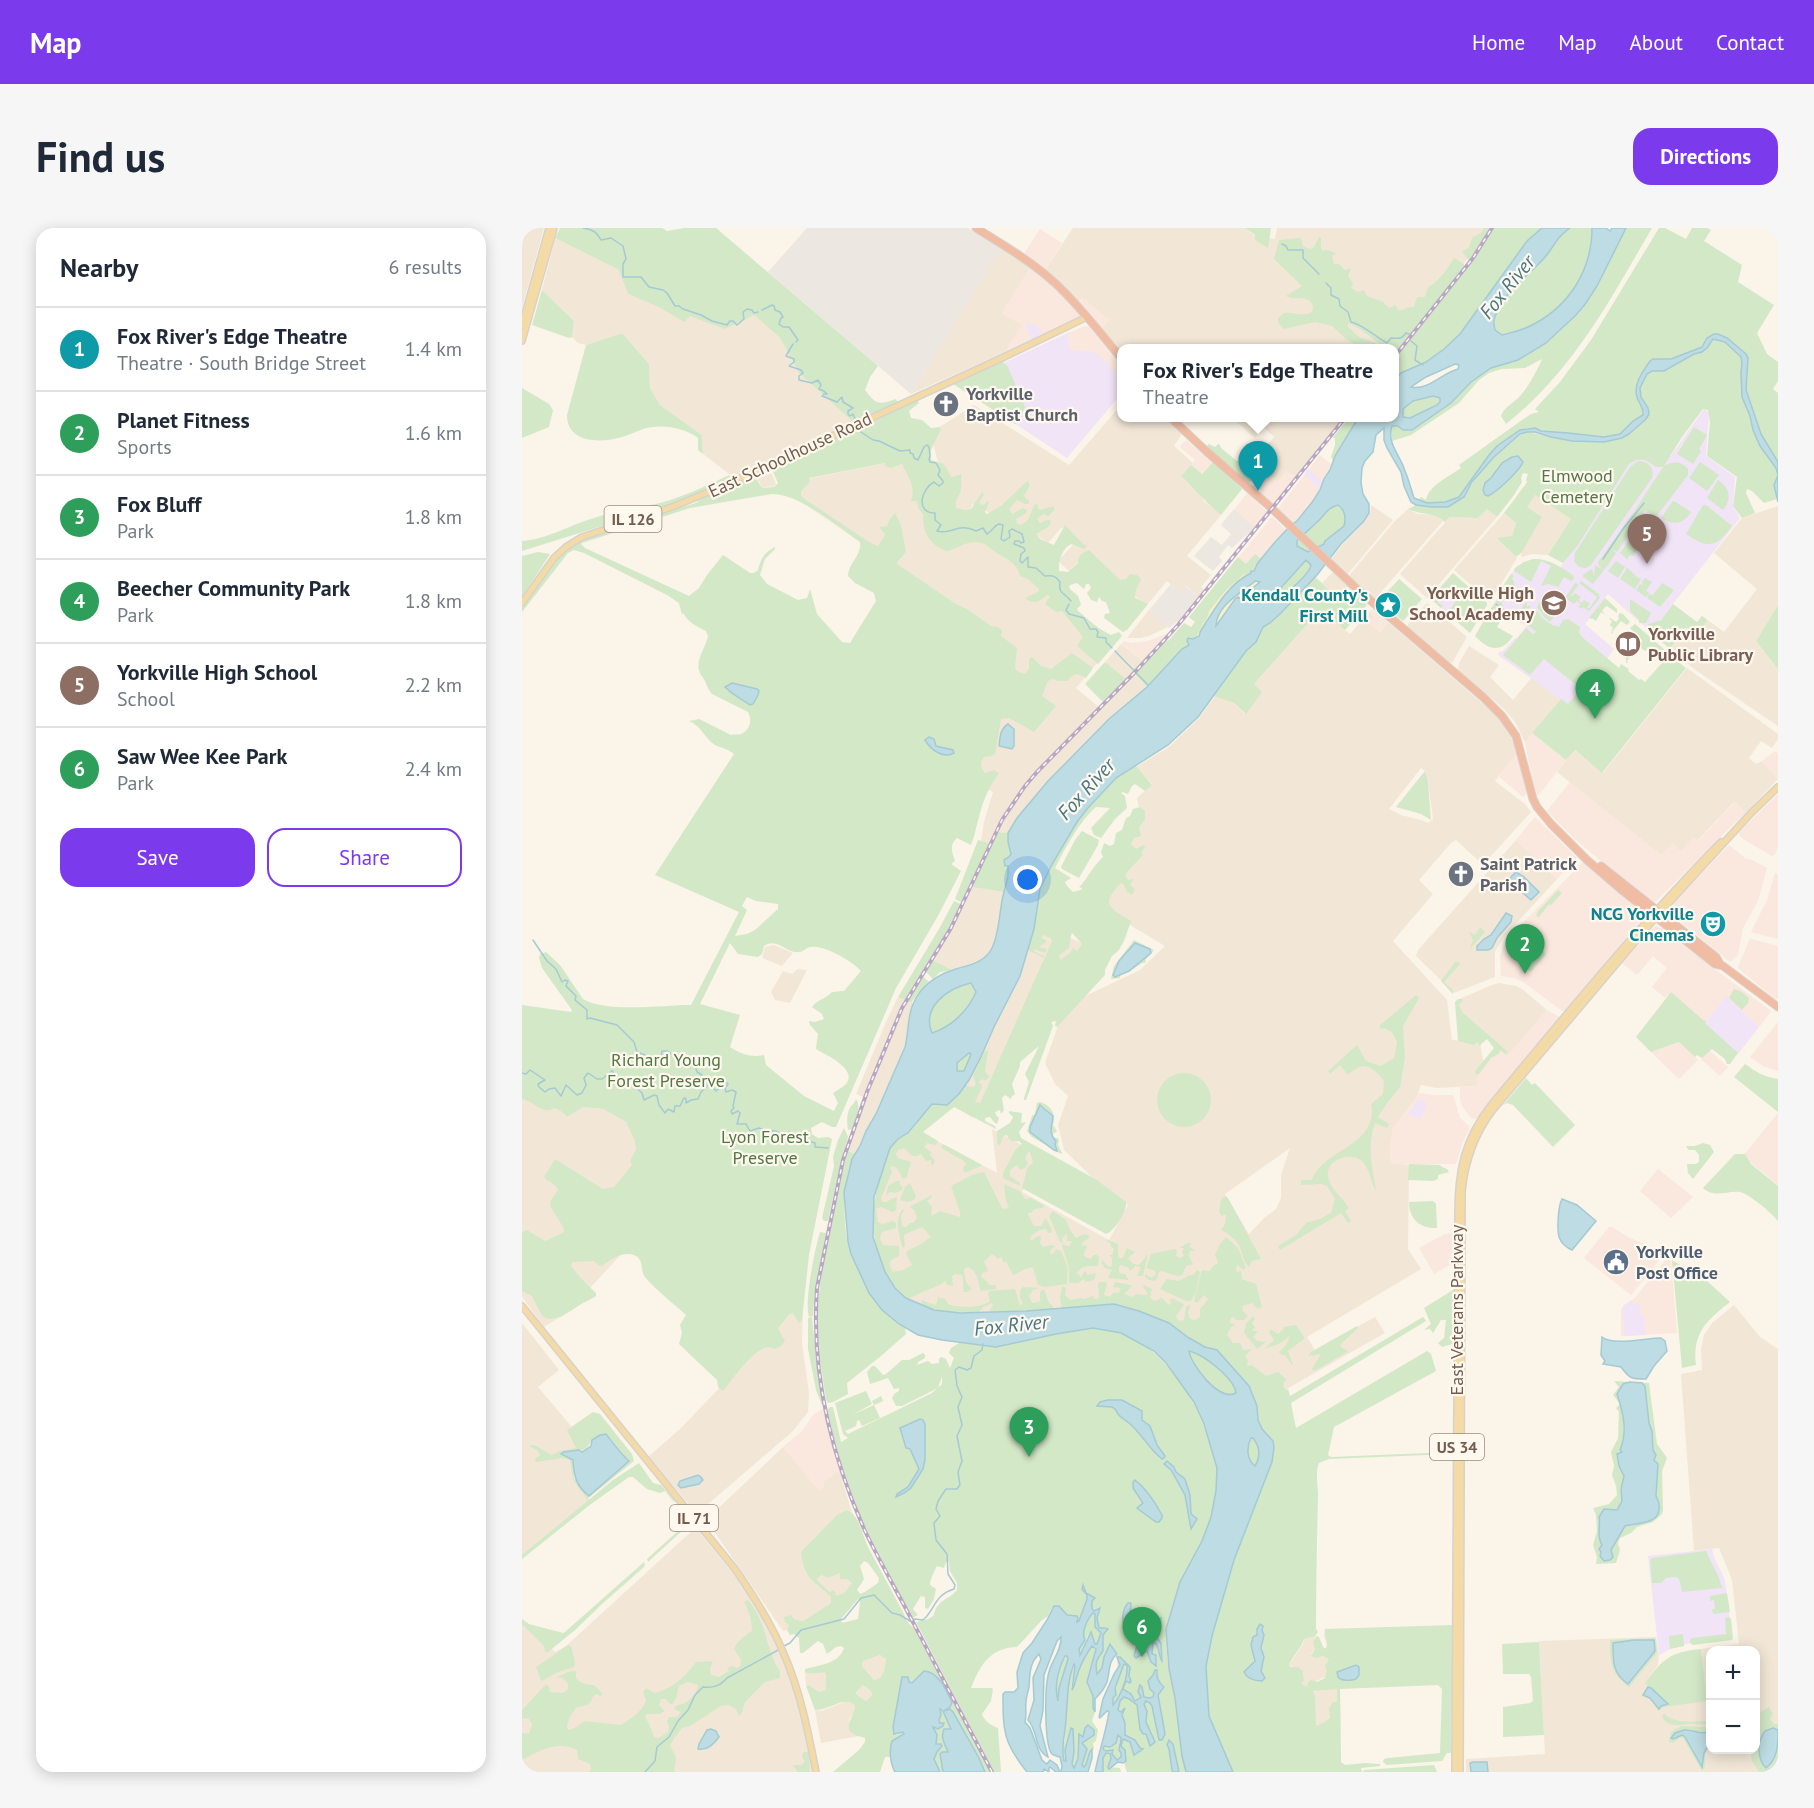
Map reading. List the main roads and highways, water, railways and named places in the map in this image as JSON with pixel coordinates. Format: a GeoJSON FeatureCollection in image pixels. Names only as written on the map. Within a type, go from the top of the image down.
{"type":"FeatureCollection","features":[{"type":"Feature","properties":{"kind":"highway"},"geometry":{"type":"LineString","coordinates":[[976,228],[1034,265],[1067,294],[1117,353]]}},
{"type":"Feature","properties":{"kind":"highway"},"geometry":{"type":"LineString","coordinates":[[1176,422],[1264,506],[1502,716],[1516,736],[1529,789],[1537,807],[1551,824],[1614,884],[1716,957],[1720,964],[1778,1007]]}},
{"type":"Feature","properties":{"kind":"main road"},"geometry":{"type":"LineString","coordinates":[[522,325],[549,228]]}},
{"type":"Feature","properties":{"kind":"main road"},"geometry":{"type":"LineString","coordinates":[[522,341],[554,228]]}},
{"type":"Feature","properties":{"kind":"main road","name":"East Schoolhouse Road"},"geometry":{"type":"LineString","coordinates":[[522,603],[554,558],[579,538],[688,501],[1087,317]]}},
{"type":"Feature","properties":{"kind":"main road"},"geometry":{"type":"LineString","coordinates":[[1075,323],[1094,326]]}},
{"type":"Feature","properties":{"kind":"main road","name":"US 34"},"geometry":{"type":"LineString","coordinates":[[1656,914],[1723,841],[1778,787]]}},
{"type":"Feature","properties":{"kind":"main road"},"geometry":{"type":"LineString","coordinates":[[1665,904],[1666,922],[1645,926],[1645,906],[1665,904]]}},
{"type":"Feature","properties":{"kind":"main road","name":"East Veterans Parkway"},"geometry":{"type":"LineString","coordinates":[[1457,1772],[1458,1190],[1461,1168],[1469,1142],[1487,1111],[1656,914]]}},
{"type":"Feature","properties":{"kind":"main road","name":"IL 71"},"geometry":{"type":"LineString","coordinates":[[522,1306],[735,1569],[754,1598],[779,1642],[799,1695],[816,1772]]}},
{"type":"Feature","properties":{"kind":"water","name":"Fox River"},"geometry":{"type":"Polygon","coordinates":[[[1542,228],[1570,228],[1561,235],[1540,263],[1503,300],[1494,319],[1495,330],[1502,335],[1534,324],[1558,307],[1568,296],[1588,258],[1592,228],[1606,228],[1610,231],[1612,228],[1626,228],[1586,303],[1546,343],[1518,360],[1491,368],[1471,382],[1451,403],[1412,430],[1392,426],[1392,444],[1403,465],[1414,498],[1427,503],[1445,502],[1459,497],[1497,446],[1520,430],[1535,428],[1541,431],[1604,437],[1620,434],[1643,415],[1636,387],[1650,361],[1671,359],[1702,347],[1707,338],[1714,334],[1727,338],[1748,358],[1746,390],[1761,434],[1778,462],[1778,475],[1776,468],[1760,446],[1742,397],[1741,357],[1725,342],[1713,339],[1702,352],[1664,371],[1652,371],[1647,374],[1640,388],[1641,397],[1649,414],[1629,434],[1604,442],[1572,441],[1535,432],[1520,434],[1493,458],[1472,482],[1464,497],[1448,507],[1416,505],[1411,502],[1401,472],[1384,440],[1384,428],[1376,435],[1373,452],[1362,468],[1363,494],[1369,504],[1369,513],[1364,521],[1281,613],[1263,627],[1256,642],[1246,651],[1198,717],[1168,745],[1116,778],[1077,822],[1040,889],[1034,929],[1020,976],[969,1080],[947,1105],[932,1104],[908,1133],[890,1148],[874,1197],[873,1237],[885,1272],[895,1288],[906,1298],[934,1310],[960,1313],[1026,1311],[1114,1304],[1169,1323],[1205,1347],[1217,1350],[1249,1386],[1257,1406],[1258,1420],[1262,1429],[1273,1441],[1272,1462],[1234,1560],[1212,1636],[1206,1666],[1209,1716],[1233,1772],[1186,1772],[1169,1669],[1166,1629],[1180,1582],[1202,1541],[1211,1517],[1216,1491],[1217,1468],[1204,1424],[1194,1402],[1166,1363],[1154,1351],[1121,1333],[1093,1328],[996,1347],[918,1335],[899,1324],[882,1310],[869,1293],[851,1254],[844,1192],[852,1159],[876,1114],[905,1047],[910,1012],[917,996],[935,978],[980,961],[992,948],[1008,876],[1008,866],[1005,866],[1004,860],[1011,854],[1008,833],[1017,818],[1048,781],[1109,719],[1147,687],[1182,649],[1189,645],[1188,638],[1193,639],[1199,636],[1225,595],[1243,577],[1254,571],[1275,542],[1297,521],[1313,501],[1335,456],[1356,422],[1399,422],[1399,375],[1426,362],[1460,334],[1527,241],[1542,228]],[[1455,364],[1426,377],[1411,387],[1417,388],[1429,384],[1458,369],[1459,365],[1455,364]],[[1433,396],[1413,401],[1403,409],[1403,417],[1410,418],[1437,405],[1440,398],[1433,396]],[[1338,505],[1325,513],[1297,541],[1297,546],[1308,552],[1324,544],[1344,526],[1344,512],[1338,505]],[[1306,560],[1278,591],[1276,600],[1302,579],[1311,565],[1306,560]],[[1255,581],[1225,606],[1217,618],[1216,626],[1235,599],[1240,598],[1260,582],[1255,581]],[[971,983],[946,994],[933,1007],[930,1015],[932,1033],[946,1027],[968,1006],[976,992],[971,983]],[[969,1053],[957,1063],[957,1071],[964,1071],[971,1054],[969,1053]],[[1189,1351],[1195,1365],[1214,1387],[1229,1394],[1236,1393],[1224,1374],[1202,1357],[1189,1351]],[[1253,1438],[1249,1442],[1249,1457],[1255,1466],[1259,1452],[1253,1438]]]}},
{"type":"Feature","properties":{"kind":"water"},"geometry":{"type":"Polygon","coordinates":[[[1518,456],[1523,462],[1518,470],[1497,490],[1488,496],[1485,495],[1483,490],[1485,483],[1502,463],[1518,456]]]}},
{"type":"Feature","properties":{"kind":"water"},"geometry":{"type":"Polygon","coordinates":[[[1778,475],[1778,502],[1774,485],[1778,475]]]}},
{"type":"Feature","properties":{"kind":"water"},"geometry":{"type":"Polygon","coordinates":[[[732,683],[759,691],[753,704],[750,705],[725,687],[732,683]]]}},
{"type":"Feature","properties":{"kind":"water"},"geometry":{"type":"Polygon","coordinates":[[[1008,724],[1014,729],[1012,749],[999,746],[1002,731],[1008,724]]]}},
{"type":"Feature","properties":{"kind":"water"},"geometry":{"type":"Polygon","coordinates":[[[929,737],[934,739],[936,746],[953,750],[954,753],[946,755],[938,752],[925,740],[929,737]]]}},
{"type":"Feature","properties":{"kind":"water"},"geometry":{"type":"Polygon","coordinates":[[[1516,872],[1539,892],[1531,900],[1508,880],[1516,872]]]}},
{"type":"Feature","properties":{"kind":"water"},"geometry":{"type":"Polygon","coordinates":[[[1506,913],[1512,916],[1511,922],[1497,938],[1492,948],[1477,950],[1477,946],[1491,935],[1506,913]]]}},
{"type":"Feature","properties":{"kind":"water"},"geometry":{"type":"Polygon","coordinates":[[[1135,943],[1150,949],[1151,953],[1129,971],[1115,977],[1113,975],[1119,961],[1135,943]]]}},
{"type":"Feature","properties":{"kind":"water"},"geometry":{"type":"Polygon","coordinates":[[[1040,1105],[1053,1116],[1051,1132],[1056,1141],[1057,1151],[1030,1132],[1040,1105]]]}},
{"type":"Feature","properties":{"kind":"water"},"geometry":{"type":"Polygon","coordinates":[[[1562,1199],[1577,1205],[1596,1221],[1572,1250],[1564,1245],[1559,1237],[1558,1218],[1562,1199]]]}},
{"type":"Feature","properties":{"kind":"water"},"geometry":{"type":"Polygon","coordinates":[[[1602,1337],[1614,1341],[1661,1338],[1665,1341],[1667,1351],[1646,1379],[1634,1378],[1621,1367],[1603,1364],[1605,1361],[1601,1355],[1602,1337]]]}},
{"type":"Feature","properties":{"kind":"water"},"geometry":{"type":"Polygon","coordinates":[[[1642,1383],[1645,1386],[1653,1450],[1656,1455],[1654,1460],[1658,1464],[1656,1496],[1659,1503],[1658,1515],[1651,1520],[1625,1526],[1611,1550],[1613,1557],[1604,1561],[1599,1549],[1602,1545],[1599,1538],[1599,1517],[1604,1509],[1617,1510],[1622,1501],[1621,1489],[1624,1476],[1617,1454],[1622,1452],[1620,1450],[1624,1429],[1617,1394],[1623,1384],[1642,1383]]]}},
{"type":"Feature","properties":{"kind":"water"},"geometry":{"type":"Polygon","coordinates":[[[1122,1400],[1142,1411],[1142,1420],[1150,1426],[1164,1458],[1157,1455],[1134,1427],[1119,1416],[1116,1410],[1112,1407],[1097,1406],[1100,1402],[1122,1400]]]}},
{"type":"Feature","properties":{"kind":"water"},"geometry":{"type":"Polygon","coordinates":[[[920,1419],[925,1424],[923,1469],[911,1488],[896,1497],[908,1487],[919,1469],[910,1449],[906,1448],[900,1428],[920,1419]]]}},
{"type":"Feature","properties":{"kind":"water"},"geometry":{"type":"Polygon","coordinates":[[[606,1434],[629,1461],[589,1496],[576,1480],[573,1460],[561,1454],[579,1450],[582,1452],[591,1446],[592,1440],[606,1434]]]}},
{"type":"Feature","properties":{"kind":"water"},"geometry":{"type":"Polygon","coordinates":[[[1167,1461],[1185,1479],[1190,1495],[1191,1514],[1197,1519],[1191,1529],[1185,1495],[1171,1470],[1164,1464],[1167,1461]]]}},
{"type":"Feature","properties":{"kind":"water"},"geometry":{"type":"Polygon","coordinates":[[[698,1475],[703,1480],[699,1484],[681,1488],[678,1485],[680,1481],[698,1475]]]}},
{"type":"Feature","properties":{"kind":"water"},"geometry":{"type":"Polygon","coordinates":[[[1135,1480],[1154,1501],[1162,1515],[1159,1522],[1137,1508],[1143,1503],[1133,1488],[1135,1480]]]}},
{"type":"Feature","properties":{"kind":"water"},"geometry":{"type":"Polygon","coordinates":[[[1083,1585],[1086,1593],[1095,1598],[1092,1601],[1092,1609],[1094,1611],[1100,1608],[1097,1618],[1099,1628],[1108,1629],[1103,1635],[1103,1651],[1097,1662],[1097,1674],[1102,1668],[1110,1644],[1117,1654],[1111,1663],[1106,1685],[1095,1699],[1095,1712],[1093,1696],[1087,1682],[1096,1649],[1092,1646],[1086,1655],[1072,1690],[1074,1664],[1071,1671],[1063,1757],[1066,1761],[1065,1750],[1071,1728],[1073,1729],[1072,1764],[1074,1768],[1078,1759],[1079,1734],[1083,1737],[1088,1725],[1094,1730],[1094,1735],[1082,1743],[1087,1749],[1082,1765],[1084,1767],[1086,1765],[1092,1749],[1088,1772],[1061,1772],[1060,1757],[1052,1754],[1049,1749],[1046,1716],[1047,1683],[1049,1671],[1060,1647],[1061,1637],[1057,1641],[1044,1675],[1040,1726],[1048,1757],[1040,1750],[1028,1720],[1034,1700],[1033,1678],[1041,1659],[1039,1654],[1031,1669],[1025,1722],[1030,1728],[1042,1760],[1047,1764],[1050,1760],[1057,1765],[1060,1772],[1050,1767],[1049,1772],[1044,1769],[1043,1772],[1027,1772],[1013,1752],[1006,1736],[1003,1694],[1014,1692],[1018,1688],[1017,1672],[1023,1653],[1032,1643],[1054,1606],[1059,1606],[1067,1615],[1077,1616],[1077,1622],[1079,1621],[1087,1599],[1082,1589],[1083,1585]],[[1093,1613],[1085,1626],[1085,1640],[1079,1649],[1080,1655],[1091,1632],[1095,1644],[1101,1633],[1095,1627],[1095,1614],[1093,1613]],[[1065,1656],[1057,1678],[1058,1701],[1059,1688],[1068,1659],[1065,1656]]]}},
{"type":"Feature","properties":{"kind":"water"},"geometry":{"type":"Polygon","coordinates":[[[1128,1603],[1131,1603],[1129,1628],[1132,1630],[1132,1625],[1136,1624],[1139,1640],[1142,1638],[1150,1613],[1152,1614],[1151,1622],[1161,1618],[1160,1631],[1158,1624],[1151,1625],[1145,1638],[1147,1641],[1153,1630],[1161,1643],[1162,1661],[1158,1647],[1153,1643],[1152,1654],[1156,1655],[1156,1666],[1151,1662],[1147,1651],[1136,1658],[1134,1656],[1138,1642],[1133,1644],[1129,1638],[1127,1624],[1123,1622],[1123,1612],[1128,1603]]]}},
{"type":"Feature","properties":{"kind":"water"},"geometry":{"type":"Polygon","coordinates":[[[1260,1624],[1263,1626],[1264,1635],[1261,1648],[1264,1657],[1261,1671],[1265,1678],[1257,1681],[1244,1672],[1255,1661],[1251,1645],[1260,1624]]]}},
{"type":"Feature","properties":{"kind":"water"},"geometry":{"type":"Polygon","coordinates":[[[1654,1640],[1655,1651],[1628,1684],[1616,1671],[1613,1643],[1654,1640]]]}},
{"type":"Feature","properties":{"kind":"water"},"geometry":{"type":"Polygon","coordinates":[[[1117,1657],[1120,1657],[1130,1667],[1131,1681],[1130,1683],[1126,1681],[1123,1689],[1131,1694],[1135,1701],[1141,1697],[1138,1692],[1140,1685],[1144,1697],[1153,1697],[1154,1693],[1148,1681],[1157,1670],[1158,1680],[1164,1687],[1158,1695],[1165,1734],[1162,1740],[1159,1740],[1152,1706],[1146,1701],[1144,1704],[1147,1711],[1146,1722],[1155,1742],[1150,1746],[1146,1734],[1143,1734],[1140,1729],[1137,1705],[1124,1697],[1120,1701],[1118,1710],[1121,1712],[1125,1708],[1122,1715],[1125,1735],[1135,1740],[1143,1749],[1134,1755],[1130,1742],[1123,1739],[1121,1746],[1125,1750],[1126,1761],[1118,1762],[1109,1769],[1111,1758],[1110,1754],[1106,1753],[1103,1758],[1103,1772],[1095,1772],[1109,1712],[1099,1717],[1103,1699],[1120,1665],[1117,1657]],[[1124,1664],[1115,1688],[1116,1695],[1113,1698],[1113,1705],[1125,1681],[1127,1665],[1124,1664]],[[1118,1735],[1116,1743],[1110,1747],[1104,1746],[1103,1749],[1113,1750],[1112,1754],[1117,1760],[1121,1757],[1119,1750],[1121,1738],[1118,1735]]]}},
{"type":"Feature","properties":{"kind":"water"},"geometry":{"type":"Polygon","coordinates":[[[1356,1665],[1359,1667],[1359,1675],[1356,1679],[1346,1680],[1338,1677],[1337,1672],[1356,1665]]]}},
{"type":"Feature","properties":{"kind":"water"},"geometry":{"type":"Polygon","coordinates":[[[924,1671],[938,1678],[944,1687],[952,1702],[950,1707],[944,1711],[950,1709],[953,1712],[985,1772],[943,1772],[940,1754],[948,1752],[943,1741],[943,1732],[944,1729],[951,1729],[940,1709],[939,1720],[940,1723],[944,1723],[943,1726],[938,1729],[933,1727],[937,1735],[936,1744],[942,1746],[934,1759],[940,1772],[895,1772],[890,1748],[892,1741],[904,1734],[903,1732],[894,1734],[893,1727],[902,1677],[908,1677],[909,1682],[912,1683],[924,1671]]]}},
{"type":"Feature","properties":{"kind":"water"},"geometry":{"type":"Polygon","coordinates":[[[1648,1687],[1668,1704],[1659,1709],[1650,1698],[1643,1695],[1648,1687]]]}},
{"type":"Feature","properties":{"kind":"water"},"geometry":{"type":"Polygon","coordinates":[[[1773,1728],[1778,1730],[1776,1751],[1773,1760],[1766,1768],[1760,1754],[1760,1742],[1765,1731],[1773,1728]]]}},
{"type":"Feature","properties":{"kind":"water"},"geometry":{"type":"Polygon","coordinates":[[[707,1730],[716,1731],[719,1737],[710,1746],[698,1749],[707,1730]]]}},
{"type":"Feature","properties":{"kind":"water"},"geometry":{"type":"Polygon","coordinates":[[[1684,1730],[1706,1732],[1706,1750],[1702,1767],[1685,1737],[1682,1735],[1671,1738],[1675,1733],[1684,1730]]]}},
{"type":"Feature","properties":{"kind":"water"},"geometry":{"type":"Polygon","coordinates":[[[1169,1740],[1173,1744],[1179,1772],[1172,1770],[1167,1745],[1169,1740]]]}},
{"type":"Feature","properties":{"kind":"water"},"geometry":{"type":"Polygon","coordinates":[[[1487,1762],[1488,1772],[1471,1772],[1470,1763],[1487,1762]]]}},
{"type":"Feature","properties":{"kind":"waterway"},"geometry":{"type":"LineString","coordinates":[[583,228],[594,231],[601,240],[611,238],[623,246],[626,259],[623,264],[623,277],[641,277],[649,287],[667,293],[675,306],[727,325],[730,321],[737,325],[744,319],[743,312],[747,309],[754,313],[758,312]]}},
{"type":"Feature","properties":{"kind":"waterway"},"geometry":{"type":"LineString","coordinates":[[1282,244],[1288,250],[1303,250],[1303,258],[1319,274]]}},
{"type":"Feature","properties":{"kind":"waterway"},"geometry":{"type":"LineString","coordinates":[[1326,283],[1331,288],[1331,295],[1339,299],[1340,306],[1348,312],[1351,322],[1360,325],[1387,343],[1391,338],[1400,338],[1406,333],[1409,334]]}},
{"type":"Feature","properties":{"kind":"waterway"},"geometry":{"type":"LineString","coordinates":[[762,310],[774,306],[783,317],[779,324],[789,327],[798,340],[796,342]]}},
{"type":"Feature","properties":{"kind":"waterway"},"geometry":{"type":"LineString","coordinates":[[1411,341],[1417,346],[1415,360],[1423,365]]}},
{"type":"Feature","properties":{"kind":"waterway"},"geometry":{"type":"LineString","coordinates":[[793,344],[786,356],[794,359],[789,366],[803,373],[799,376],[799,380],[812,383],[818,380],[821,385],[819,389],[827,394],[822,396],[837,402],[842,397],[843,402],[853,408],[848,411],[848,414],[850,416],[853,414],[856,421]]}},
{"type":"Feature","properties":{"kind":"waterway"},"geometry":{"type":"LineString","coordinates":[[858,427],[861,432],[873,440],[900,451],[910,450],[910,453],[918,460],[924,447],[927,445],[929,447],[930,462],[936,463],[940,470],[938,475],[943,483],[939,486],[934,482],[929,485],[923,495],[922,505],[929,512],[935,513],[935,520],[941,525],[937,531],[943,532],[959,528],[976,531],[983,528],[987,534],[999,524],[1003,525],[1001,539],[1004,541],[1010,537],[1009,531],[1012,529],[1022,534],[1024,542],[1015,541],[1014,544],[1024,548],[1025,551],[1021,554],[1020,561],[1022,563],[1028,557],[1028,567],[1036,568],[1045,576],[1056,577],[1060,582],[1061,591],[1071,601]]}},
{"type":"Feature","properties":{"kind":"waterway"},"geometry":{"type":"LineString","coordinates":[[1603,559],[1644,503]]}},
{"type":"Feature","properties":{"kind":"waterway"},"geometry":{"type":"LineString","coordinates":[[1069,604],[1066,610],[1069,614],[1084,618],[1090,629],[1096,629],[1097,637],[1106,638],[1106,642],[1112,648]]}},
{"type":"Feature","properties":{"kind":"waterway"},"geometry":{"type":"LineString","coordinates":[[1496,604],[1503,609]]}},
{"type":"Feature","properties":{"kind":"waterway"},"geometry":{"type":"LineString","coordinates":[[1115,651],[1148,685]]}},
{"type":"Feature","properties":{"kind":"waterway"},"geometry":{"type":"LineString","coordinates":[[533,940],[547,961],[556,969],[562,982],[568,981],[566,986],[576,996],[575,1000],[587,1010],[587,1019],[617,1025],[634,1042],[637,1052],[645,1055],[651,1066],[661,1065],[664,1060],[661,1057],[662,1051],[667,1051],[684,1062],[688,1059],[687,1065],[695,1066],[707,1085]]}},
{"type":"Feature","properties":{"kind":"waterway"},"geometry":{"type":"LineString","coordinates":[[522,1073],[526,1074],[530,1070],[545,1080],[538,1084],[539,1087],[545,1092],[555,1088],[561,1096],[566,1085],[577,1095],[582,1093],[586,1085],[584,1078],[588,1073],[597,1079],[602,1079],[612,1071],[623,1082],[632,1081],[642,1093],[644,1100],[654,1095],[657,1096],[659,1105],[665,1113],[668,1109],[674,1112],[675,1106],[680,1106],[684,1098],[686,1103],[698,1099],[701,1092],[710,1084],[713,1084],[716,1091],[726,1082],[728,1084],[725,1088],[726,1092],[732,1090],[736,1092],[734,1108],[731,1111],[732,1114],[738,1111],[740,1113],[737,1124],[746,1124],[750,1131],[759,1128],[784,1135],[790,1132],[798,1138],[815,1143],[815,1147],[828,1148]]}},
{"type":"Feature","properties":{"kind":"waterway","name":"Fox River"},"geometry":{"type":"LineString","coordinates":[[784,1646],[790,1643],[801,1630],[844,1619],[861,1598],[874,1595],[892,1613],[910,1621],[923,1620],[942,1595],[954,1589],[955,1585],[948,1574],[947,1554],[936,1540],[934,1523],[940,1516],[936,1509],[938,1501],[946,1489],[957,1489],[960,1485],[958,1472],[962,1461],[957,1436],[962,1425],[958,1407],[962,1397],[957,1386],[955,1370],[959,1367],[967,1370],[971,1368],[974,1356],[982,1350],[983,1344]]}},
{"type":"Feature","properties":{"kind":"waterway"},"geometry":{"type":"LineString","coordinates":[[645,1772],[655,1761],[657,1747],[669,1737],[678,1721],[688,1710],[695,1695],[703,1687],[719,1685],[727,1678],[780,1649]]}},
{"type":"Feature","properties":{"kind":"railway"},"geometry":{"type":"LineString","coordinates":[[1399,351],[1473,258],[1492,228]]}},
{"type":"Feature","properties":{"kind":"railway"},"geometry":{"type":"LineString","coordinates":[[992,1772],[865,1531],[833,1443],[817,1350],[817,1288],[843,1160],[867,1092],[902,1008],[951,928],[1002,820],[1037,772],[1178,625],[1342,422]]}},
{"type":"Feature","properties":{"kind":"place","name":"Yorkville Baptist Church"},"geometry":{"type":"Point","coordinates":[946,404]}},
{"type":"Feature","properties":{"kind":"place","name":"Fox River's Edge Theatre"},"geometry":{"type":"Point","coordinates":[1258,491]}},
{"type":"Feature","properties":{"kind":"place","name":"Yorkville High School"},"geometry":{"type":"Point","coordinates":[1647,564]}},
{"type":"Feature","properties":{"kind":"place","name":"Yorkville High School Academy"},"geometry":{"type":"Point","coordinates":[1554,603]}},
{"type":"Feature","properties":{"kind":"place","name":"Kendall County's First Mill"},"geometry":{"type":"Point","coordinates":[1388,605]}},
{"type":"Feature","properties":{"kind":"place","name":"Yorkville Public Library"},"geometry":{"type":"Point","coordinates":[1628,644]}},
{"type":"Feature","properties":{"kind":"place","name":"Beecher Community Park"},"geometry":{"type":"Point","coordinates":[1595,719]}},
{"type":"Feature","properties":{"kind":"place","name":"Saint Patrick Parish"},"geometry":{"type":"Point","coordinates":[1461,874]}},
{"type":"Feature","properties":{"kind":"place","name":"NCG Yorkville Cinemas"},"geometry":{"type":"Point","coordinates":[1713,924]}},
{"type":"Feature","properties":{"kind":"place","name":"Planet Fitness"},"geometry":{"type":"Point","coordinates":[1525,974]}},
{"type":"Feature","properties":{"kind":"place","name":"Yorkville Post Office"},"geometry":{"type":"Point","coordinates":[1616,1262]}},
{"type":"Feature","properties":{"kind":"place","name":"Fox Bluff"},"geometry":{"type":"Point","coordinates":[1029,1457]}},
{"type":"Feature","properties":{"kind":"place","name":"Saw Wee Kee Park"},"geometry":{"type":"Point","coordinates":[1142,1657]}},
{"type":"Feature","properties":{"kind":"park label","name":"Elmwood Cemetery"},"geometry":{"type":"Point","coordinates":[1577,486]}},
{"type":"Feature","properties":{"kind":"park label","name":"Richard Young Forest Preserve"},"geometry":{"type":"Point","coordinates":[666,1070]}},
{"type":"Feature","properties":{"kind":"park label","name":"Lyon Forest Preserve"},"geometry":{"type":"Point","coordinates":[765,1147]}}]}
